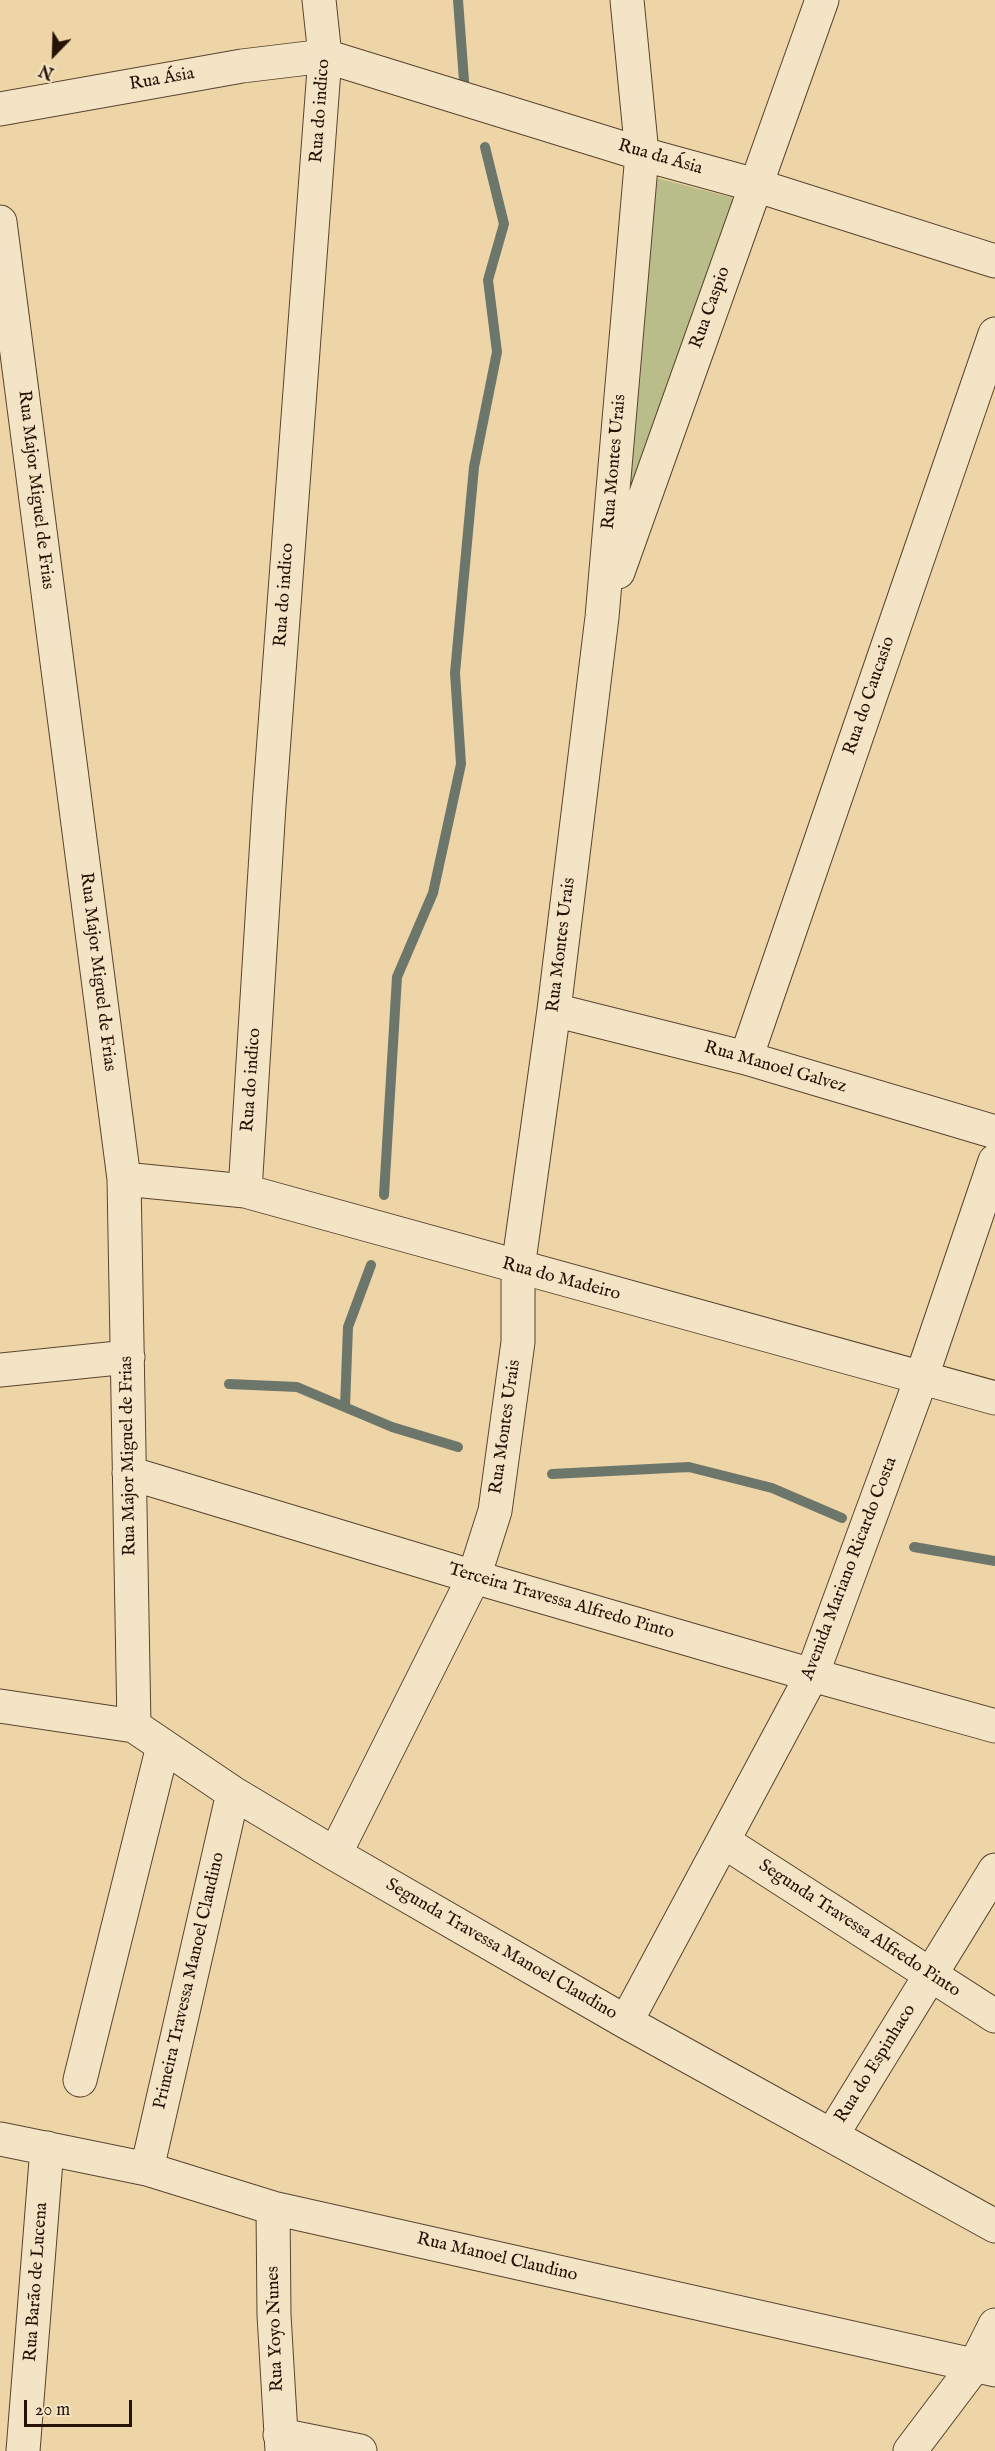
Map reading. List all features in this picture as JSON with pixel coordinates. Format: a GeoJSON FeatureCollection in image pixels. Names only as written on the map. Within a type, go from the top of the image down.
{"type":"FeatureCollection","features":[{"type":"Feature","properties":{"kind":"street","name":"Rua do indico"},"geometry":{"type":"LineString","coordinates":[[245,1191],[269,806],[325,56],[319,0]]}},
{"type":"Feature","properties":{"kind":"street","name":"Rua Montes Urais"},"geometry":{"type":"LineString","coordinates":[[335,1854],[474,1577],[495,1511],[518,1342],[518,1268],[554,1010],[602,617],[642,154],[627,0]]}},
{"type":"Feature","properties":{"kind":"street","name":"Rua Caspio"},"geometry":{"type":"LineString","coordinates":[[602,617],[822,0]]}},
{"type":"Feature","properties":{"kind":"street","name":"Rua Ásia"},"geometry":{"type":"LineString","coordinates":[[0,109],[242,66],[325,56]]}},
{"type":"Feature","properties":{"kind":"street","name":"Rua da Ásia"},"geometry":{"type":"LineString","coordinates":[[325,56],[642,154],[755,185],[995,261]]}},
{"type":"Feature","properties":{"kind":"street","name":"Rua Major Miguel de Frias"},"geometry":{"type":"LineString","coordinates":[[0,222],[124,1179],[134,1726]]}},
{"type":"Feature","properties":{"kind":"street","name":"Rua do Caucasio"},"geometry":{"type":"LineString","coordinates":[[746,1058],[995,334]]}},
{"type":"Feature","properties":{"kind":"street","name":"Rua Manoel Galvez"},"geometry":{"type":"LineString","coordinates":[[554,1010],[746,1058],[995,1132]]}},
{"type":"Feature","properties":{"kind":"street","name":"Avenida Mariano Ricardo Costa"},"geometry":{"type":"LineString","coordinates":[[626,2022],[812,1675],[921,1379],[995,1161]]}},
{"type":"Feature","properties":{"kind":"street","name":"Rua do Madeiro"},"geometry":{"type":"LineString","coordinates":[[124,1179],[245,1191],[995,1398]]}},
{"type":"Feature","properties":{"kind":"street"},"geometry":{"type":"LineString","coordinates":[[0,1370],[128,1357]]}},
{"type":"Feature","properties":{"kind":"street","name":"Terceira Travessa Alfredo Pinto"},"geometry":{"type":"LineString","coordinates":[[129,1473],[474,1577],[995,1726]]}},
{"type":"Feature","properties":{"kind":"street","name":"Segunda Travessa Manoel Claudino"},"geometry":{"type":"LineString","coordinates":[[0,1706],[134,1726],[233,1793],[335,1854],[626,2022],[995,2226]]}},
{"type":"Feature","properties":{"kind":"street"},"geometry":{"type":"LineString","coordinates":[[80,2080],[163,1746]]}},
{"type":"Feature","properties":{"kind":"street","name":"Primeira Travessa Manoel Claudino"},"geometry":{"type":"LineString","coordinates":[[147,2169],[233,1793]]}},
{"type":"Feature","properties":{"kind":"street","name":"Segunda Travessa Alfredo Pinto"},"geometry":{"type":"LineString","coordinates":[[723,1841],[995,2016]]}},
{"type":"Feature","properties":{"kind":"street","name":"Rua do Espinhaco"},"geometry":{"type":"LineString","coordinates":[[832,2135],[995,1870]]}},
{"type":"Feature","properties":{"kind":"street","name":"Rua Manoel Claudino"},"geometry":{"type":"LineString","coordinates":[[0,2139],[147,2169],[273,2208],[985,2367]]}},
{"type":"Feature","properties":{"kind":"street","name":"Rua Barão de Lucena"},"geometry":{"type":"LineString","coordinates":[[24,2451],[47,2148]]}},
{"type":"Feature","properties":{"kind":"street","name":"Rua Yoyo Nunes"},"geometry":{"type":"LineString","coordinates":[[273,2208],[274,2315],[281,2443]]}},
{"type":"Feature","properties":{"kind":"street"},"geometry":{"type":"LineString","coordinates":[[910,2451],[985,2367],[995,2325]]}},
{"type":"Feature","properties":{"kind":"street"},"geometry":{"type":"LineString","coordinates":[[281,2443],[360,2451]]}},
{"type":"Feature","properties":{"kind":"green space"},"geometry":{"type":"Polygon","coordinates":[[[657,178],[734,198],[621,530],[657,178]]]}},
{"type":"Feature","properties":{"kind":"waterway"},"geometry":{"type":"LineString","coordinates":[[458,0],[465,94]]}},
{"type":"Feature","properties":{"kind":"waterway"},"geometry":{"type":"LineString","coordinates":[[384,1195],[397,977],[433,893],[461,764],[455,673],[474,467],[497,352],[488,280],[504,224],[485,147]]}},
{"type":"Feature","properties":{"kind":"waterway"},"geometry":{"type":"LineString","coordinates":[[345,1407],[348,1327],[371,1265]]}},
{"type":"Feature","properties":{"kind":"waterway"},"geometry":{"type":"LineString","coordinates":[[229,1384],[297,1387],[392,1427],[458,1447]]}},
{"type":"Feature","properties":{"kind":"waterway"},"geometry":{"type":"LineString","coordinates":[[552,1474],[689,1467],[772,1488],[842,1518]]}},
{"type":"Feature","properties":{"kind":"waterway"},"geometry":{"type":"LineString","coordinates":[[914,1547],[995,1561]]}}]}
